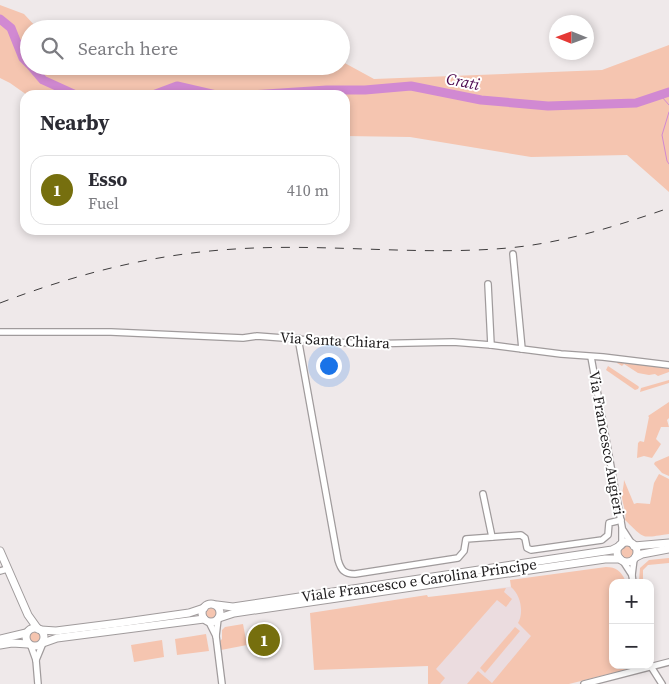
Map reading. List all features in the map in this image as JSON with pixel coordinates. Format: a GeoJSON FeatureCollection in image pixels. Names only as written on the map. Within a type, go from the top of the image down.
{"type":"FeatureCollection","features":[{"type":"Feature","properties":{"kind":"street"},"geometry":{"type":"LineString","coordinates":[[513,254],[522,349]]}},
{"type":"Feature","properties":{"kind":"street"},"geometry":{"type":"LineString","coordinates":[[488,284],[491,345]]}},
{"type":"Feature","properties":{"kind":"street","name":"Via Santa Chiara"},"geometry":{"type":"LineString","coordinates":[[0,332],[111,332],[243,338],[257,336],[362,344],[453,342],[669,365]]}},
{"type":"Feature","properties":{"kind":"street"},"geometry":{"type":"LineString","coordinates":[[298,338],[340,568],[349,574],[455,559],[464,551],[466,539],[522,535],[525,538],[527,548],[536,550],[602,540],[608,535],[609,523],[621,520]]}},
{"type":"Feature","properties":{"kind":"street","name":"Via Francesco Augieri"},"geometry":{"type":"LineString","coordinates":[[591,356],[623,530],[621,546]]}},
{"type":"Feature","properties":{"kind":"street"},"geometry":{"type":"LineString","coordinates":[[483,494],[492,537]]}},
{"type":"Feature","properties":{"kind":"street","name":"Via Francesco Augieri"},"geometry":{"type":"LineString","coordinates":[[623,530],[633,545]]}},
{"type":"Feature","properties":{"kind":"street","name":"Viale Francesco e Carolina Principe"},"geometry":{"type":"LineString","coordinates":[[0,639],[27,632],[33,628],[56,631],[110,624],[189,613],[211,604],[233,607],[612,550],[626,543],[633,545],[669,543]]}},
{"type":"Feature","properties":{"kind":"street"},"geometry":{"type":"LineString","coordinates":[[632,579],[637,552],[633,545]]}},
{"type":"Feature","properties":{"kind":"street"},"geometry":{"type":"LineString","coordinates":[[621,546],[618,553],[632,575]]}},
{"type":"Feature","properties":{"kind":"street","name":"Viale Francesco e Carolina Principe"},"geometry":{"type":"LineString","coordinates":[[0,645],[12,643],[39,646],[57,638],[219,619],[244,612],[605,559],[629,562],[642,554],[669,549]]}},
{"type":"Feature","properties":{"kind":"street"},"geometry":{"type":"LineString","coordinates":[[0,551],[4,570],[28,616],[44,635],[36,660]]}},
{"type":"Feature","properties":{"kind":"street"},"geometry":{"type":"LineString","coordinates":[[217,606],[220,610],[216,636],[222,684]]}},
{"type":"Feature","properties":{"kind":"street"},"geometry":{"type":"LineString","coordinates":[[204,608],[202,614],[216,636]]}},
{"type":"Feature","properties":{"kind":"street"},"geometry":{"type":"LineString","coordinates":[[28,616],[26,639],[36,660],[38,684]]}},
{"type":"Feature","properties":{"kind":"street"},"geometry":{"type":"LineString","coordinates":[[654,665],[669,662]]}},
{"type":"Feature","properties":{"kind":"street"},"geometry":{"type":"LineString","coordinates":[[584,684],[640,669]]}},
{"type":"Feature","properties":{"kind":"street"},"geometry":{"type":"LineString","coordinates":[[653,669],[662,684]]}},
{"type":"Feature","properties":{"kind":"shaded area"},"geometry":{"type":"Polygon","coordinates":[[[0,5],[24,14],[30,20],[20,20],[20,75],[350,75],[350,66],[374,79],[602,70],[669,45],[669,192],[627,155],[531,157],[410,137],[350,136],[350,90],[20,90],[0,78],[0,5]]]}},
{"type":"Feature","properties":{"kind":"shaded area"},"geometry":{"type":"Polygon","coordinates":[[[618,360],[669,367],[669,372],[658,376],[655,374],[638,373],[624,364],[622,366],[617,363],[618,360]]]}},
{"type":"Feature","properties":{"kind":"shaded area"},"geometry":{"type":"Polygon","coordinates":[[[608,366],[638,386],[638,389],[635,390],[606,370],[608,366]]]}},
{"type":"Feature","properties":{"kind":"shaded area"},"geometry":{"type":"Polygon","coordinates":[[[669,380],[669,383],[640,392],[641,388],[669,380]]]}},
{"type":"Feature","properties":{"kind":"shaded area"},"geometry":{"type":"Polygon","coordinates":[[[669,402],[669,418],[667,420],[669,427],[661,427],[656,439],[661,444],[652,458],[644,456],[637,458],[638,443],[640,441],[644,442],[648,416],[669,402]]]}},
{"type":"Feature","properties":{"kind":"shaded area"},"geometry":{"type":"Polygon","coordinates":[[[669,456],[669,476],[662,473],[654,464],[669,456]]]}},
{"type":"Feature","properties":{"kind":"shaded area"},"geometry":{"type":"Polygon","coordinates":[[[659,474],[669,479],[669,534],[648,537],[641,534],[625,520],[622,496],[624,480],[634,504],[650,504],[654,483],[659,474]]]}},
{"type":"Feature","properties":{"kind":"shaded area"},"geometry":{"type":"Polygon","coordinates":[[[628,545],[633,547],[635,552],[633,557],[628,559],[623,557],[621,552],[623,547],[628,545]]]}},
{"type":"Feature","properties":{"kind":"shaded area"},"geometry":{"type":"Polygon","coordinates":[[[669,558],[669,563],[648,565],[643,570],[643,579],[639,579],[640,568],[649,560],[669,558]]]}},
{"type":"Feature","properties":{"kind":"shaded area"},"geometry":{"type":"Polygon","coordinates":[[[606,567],[618,570],[624,579],[609,579],[609,669],[629,669],[569,684],[467,684],[478,671],[492,683],[531,636],[518,623],[521,609],[519,599],[511,587],[510,580],[606,567]]]}},
{"type":"Feature","properties":{"kind":"shaded area"},"geometry":{"type":"Polygon","coordinates":[[[523,585],[537,654],[499,684],[428,684],[428,598],[523,585]]]}},
{"type":"Feature","properties":{"kind":"shaded area"},"geometry":{"type":"Polygon","coordinates":[[[506,588],[504,592],[512,599],[506,607],[497,600],[436,669],[445,678],[440,684],[428,684],[428,666],[314,670],[310,613],[427,595],[428,597],[506,588]]]}},
{"type":"Feature","properties":{"kind":"shaded area"},"geometry":{"type":"Polygon","coordinates":[[[212,606],[217,608],[219,613],[217,618],[212,620],[207,618],[205,613],[207,608],[212,606]]]}},
{"type":"Feature","properties":{"kind":"shaded area"},"geometry":{"type":"Polygon","coordinates":[[[243,624],[247,645],[221,650],[222,630],[225,627],[243,624]]]}},
{"type":"Feature","properties":{"kind":"shaded area"},"geometry":{"type":"Polygon","coordinates":[[[515,627],[520,631],[485,673],[480,668],[515,627]]]}},
{"type":"Feature","properties":{"kind":"shaded area"},"geometry":{"type":"Polygon","coordinates":[[[34,631],[39,633],[41,638],[39,643],[34,645],[29,643],[27,638],[29,633],[34,631]]]}},
{"type":"Feature","properties":{"kind":"shaded area"},"geometry":{"type":"Polygon","coordinates":[[[206,634],[209,651],[177,655],[175,639],[206,634]]]}},
{"type":"Feature","properties":{"kind":"shaded area"},"geometry":{"type":"Polygon","coordinates":[[[162,640],[164,657],[134,662],[131,645],[162,640]]]}},
{"type":"Feature","properties":{"kind":"waterway","name":"Crati"},"geometry":{"type":"LineString","coordinates":[[0,19],[11,28],[20,50]]}},
{"type":"Feature","properties":{"kind":"waterway","name":"Crati"},"geometry":{"type":"LineString","coordinates":[[39,75],[43,80],[65,90]]}},
{"type":"Feature","properties":{"kind":"waterway","name":"Crati"},"geometry":{"type":"LineString","coordinates":[[166,90],[177,86],[194,90]]}},
{"type":"Feature","properties":{"kind":"waterway","name":"Crati"},"geometry":{"type":"LineString","coordinates":[[350,90],[411,86],[481,100],[548,106],[636,103],[669,92]]}},
{"type":"Feature","properties":{"kind":"waterway","name":"Crati"},"geometry":{"type":"LineString","coordinates":[[327,90],[350,90]]}},
{"type":"Feature","properties":{"kind":"waterway","name":"Crati"},"geometry":{"type":"LineString","coordinates":[[653,97],[662,97],[669,105]]}},
{"type":"Feature","properties":{"kind":"waterway"},"geometry":{"type":"LineString","coordinates":[[669,112],[662,135],[669,164]]}},
{"type":"Feature","properties":{"kind":"railway"},"geometry":{"type":"LineString","coordinates":[[0,303],[86,274],[174,255],[235,249],[303,247],[440,251],[508,248],[529,246],[590,233],[669,208]]}},
{"type":"Feature","properties":{"kind":"place","name":"Esso"},"geometry":{"type":"Point","coordinates":[264,640]}}]}
